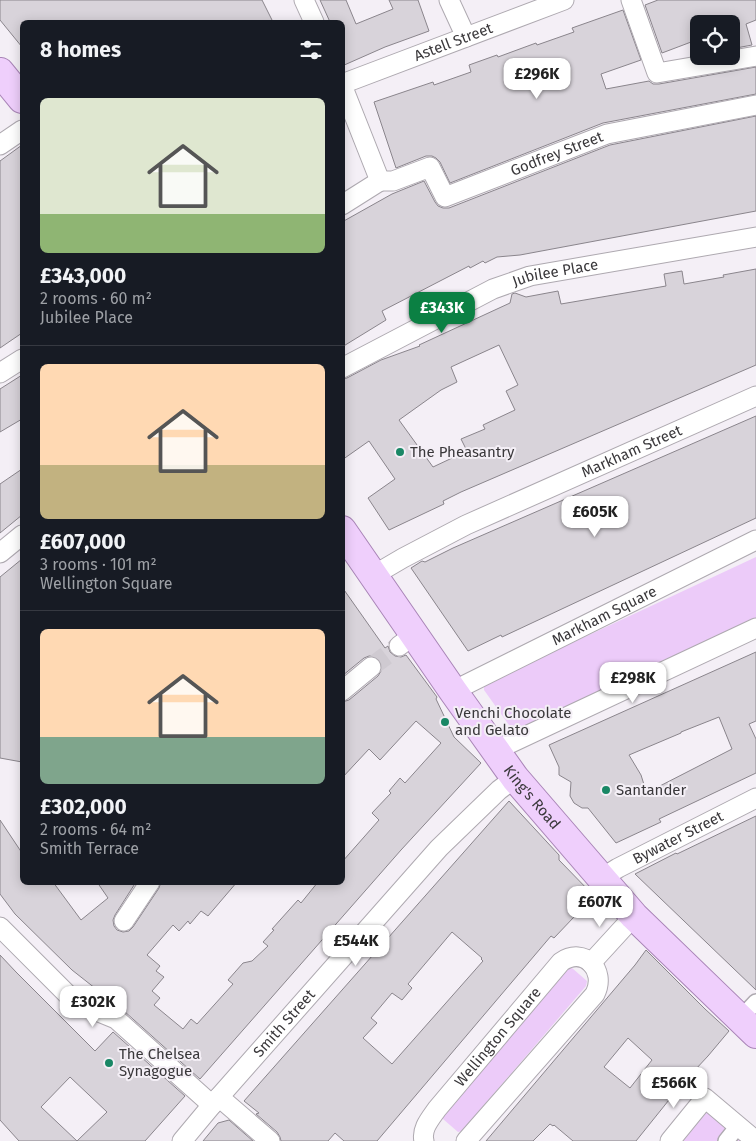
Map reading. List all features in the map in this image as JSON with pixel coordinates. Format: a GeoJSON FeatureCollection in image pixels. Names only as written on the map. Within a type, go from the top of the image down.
{"type":"FeatureCollection","features":[{"type":"Feature","properties":{"kind":"main road"},"geometry":{"type":"LineString","coordinates":[[0,72],[20,97]]}},
{"type":"Feature","properties":{"kind":"main road","name":"King's Road"},"geometry":{"type":"LineString","coordinates":[[345,534],[374,576],[406,640],[453,691],[515,778],[634,916],[751,1018]]}},
{"type":"Feature","properties":{"kind":"street"},"geometry":{"type":"LineString","coordinates":[[304,0],[313,20]]}},
{"type":"Feature","properties":{"kind":"street"},"geometry":{"type":"LineString","coordinates":[[449,0],[466,37]]}},
{"type":"Feature","properties":{"kind":"street","name":"Astell Street"},"geometry":{"type":"LineString","coordinates":[[345,84],[564,0]]}},
{"type":"Feature","properties":{"kind":"street"},"geometry":{"type":"LineString","coordinates":[[631,0],[657,73],[756,56]]}},
{"type":"Feature","properties":{"kind":"street"},"geometry":{"type":"LineString","coordinates":[[345,93],[380,181],[345,202]]}},
{"type":"Feature","properties":{"kind":"street","name":"Godfrey Street"},"geometry":{"type":"LineString","coordinates":[[380,181],[393,181],[430,167],[445,197],[607,134],[756,105]]}},
{"type":"Feature","properties":{"kind":"street"},"geometry":{"type":"LineString","coordinates":[[0,145],[20,131]]}},
{"type":"Feature","properties":{"kind":"street","name":"Jubilee Place"},"geometry":{"type":"LineString","coordinates":[[345,366],[493,289],[530,276],[756,237]]}},
{"type":"Feature","properties":{"kind":"street"},"geometry":{"type":"LineString","coordinates":[[0,373],[20,360]]}},
{"type":"Feature","properties":{"kind":"street","name":"Markham Street"},"geometry":{"type":"LineString","coordinates":[[374,576],[403,558],[466,525],[756,396]]}},
{"type":"Feature","properties":{"kind":"street"},"geometry":{"type":"LineString","coordinates":[[0,553],[20,537]]}},
{"type":"Feature","properties":{"kind":"street","name":"Markham Square"},"geometry":{"type":"LineString","coordinates":[[453,691],[756,540]]}},
{"type":"Feature","properties":{"kind":"street"},"geometry":{"type":"LineString","coordinates":[[496,750],[756,628]]}},
{"type":"Feature","properties":{"kind":"street"},"geometry":{"type":"LineString","coordinates":[[345,689],[371,667]]}},
{"type":"Feature","properties":{"kind":"street","name":"Smith Street"},"geometry":{"type":"LineString","coordinates":[[182,1141],[438,848],[499,790],[515,778]]}},
{"type":"Feature","properties":{"kind":"street","name":"Bywater Street"},"geometry":{"type":"LineString","coordinates":[[602,878],[756,798]]}},
{"type":"Feature","properties":{"kind":"street"},"geometry":{"type":"LineString","coordinates":[[124,921],[148,885]]}},
{"type":"Feature","properties":{"kind":"street"},"geometry":{"type":"LineString","coordinates":[[466,1141],[595,994],[598,988],[598,976],[590,963],[634,916]]}},
{"type":"Feature","properties":{"kind":"street"},"geometry":{"type":"LineString","coordinates":[[0,927],[67,994],[94,1010],[116,1019],[216,1101],[270,1141]]}},
{"type":"Feature","properties":{"kind":"street","name":"Wellington Square"},"geometry":{"type":"LineString","coordinates":[[424,1141],[424,1129],[437,1109],[561,962],[573,956],[585,959],[590,963]]}},
{"type":"Feature","properties":{"kind":"street"},"geometry":{"type":"LineString","coordinates":[[670,1141],[705,1098],[756,1141]]}},
{"type":"Feature","properties":{"kind":"street"},"geometry":{"type":"LineString","coordinates":[[726,1141],[738,1126]]}},
{"type":"Feature","properties":{"kind":"shaded area"},"geometry":{"type":"Polygon","coordinates":[[[756,557],[756,622],[514,732],[484,690],[488,682],[756,557]]]}},
{"type":"Feature","properties":{"kind":"shaded area"},"geometry":{"type":"Polygon","coordinates":[[[570,968],[587,981],[586,986],[462,1131],[458,1132],[442,1117],[567,969],[570,968]]]}},
{"type":"Feature","properties":{"kind":"shaded area"},"geometry":{"type":"Polygon","coordinates":[[[707,1112],[742,1141],[683,1141],[707,1112]]]}},
{"type":"Feature","properties":{"kind":"building"},"geometry":{"type":"Polygon","coordinates":[[[0,0],[262,0],[272,20],[20,20],[20,45],[0,20],[0,0]]]}},
{"type":"Feature","properties":{"kind":"building"},"geometry":{"type":"Polygon","coordinates":[[[320,0],[346,0],[356,24],[393,9],[389,0],[418,0],[429,31],[385,47],[345,65],[345,20],[329,20],[320,0]]]}},
{"type":"Feature","properties":{"kind":"building"},"geometry":{"type":"Polygon","coordinates":[[[658,0],[756,0],[756,20],[746,24],[752,45],[740,47],[740,15],[690,15],[690,42],[662,53],[645,5],[658,0]]]}},
{"type":"Feature","properties":{"kind":"building"},"geometry":{"type":"Polygon","coordinates":[[[623,10],[641,60],[601,74],[606,89],[649,81],[653,84],[659,84],[756,67],[756,94],[603,123],[450,183],[440,162],[432,156],[426,156],[396,168],[374,102],[433,82],[434,85],[471,72],[469,65],[574,32],[572,28],[623,10]]]}},
{"type":"Feature","properties":{"kind":"building"},"geometry":{"type":"Polygon","coordinates":[[[756,116],[756,211],[520,255],[497,257],[485,263],[483,261],[470,268],[469,266],[382,311],[386,320],[345,345],[345,220],[392,194],[424,181],[438,206],[449,208],[610,145],[756,116]]]}},
{"type":"Feature","properties":{"kind":"building"},"geometry":{"type":"Polygon","coordinates":[[[20,146],[20,334],[0,348],[0,161],[20,146]]]}},
{"type":"Feature","properties":{"kind":"building"},"geometry":{"type":"Polygon","coordinates":[[[756,269],[756,365],[461,492],[443,501],[444,504],[389,530],[368,498],[395,479],[369,441],[345,458],[345,378],[381,360],[420,346],[510,303],[512,294],[515,293],[526,297],[558,291],[561,304],[666,286],[664,274],[682,271],[684,284],[724,277],[723,275],[756,269]],[[499,345],[451,367],[457,382],[441,390],[399,420],[433,467],[467,451],[461,439],[485,429],[483,425],[515,410],[506,391],[518,385],[499,345]]]}},
{"type":"Feature","properties":{"kind":"building"},"geometry":{"type":"Polygon","coordinates":[[[20,376],[20,420],[0,432],[0,389],[20,376]]]}},
{"type":"Feature","properties":{"kind":"building"},"geometry":{"type":"Polygon","coordinates":[[[756,416],[756,518],[502,637],[501,635],[468,651],[411,568],[422,561],[425,562],[453,548],[756,416]]]}},
{"type":"Feature","properties":{"kind":"building"},"geometry":{"type":"Polygon","coordinates":[[[20,470],[20,517],[0,533],[0,484],[20,470]]]}},
{"type":"Feature","properties":{"kind":"building"},"geometry":{"type":"Polygon","coordinates":[[[20,561],[20,762],[0,758],[0,577],[20,561]]]}},
{"type":"Feature","properties":{"kind":"building"},"geometry":{"type":"Polygon","coordinates":[[[345,591],[385,648],[388,646],[390,652],[395,656],[401,657],[406,655],[437,697],[436,699],[454,737],[481,763],[401,850],[200,1079],[124,1011],[72,970],[15,914],[0,894],[0,820],[20,850],[20,885],[55,885],[81,920],[108,898],[99,885],[134,885],[113,920],[117,930],[123,932],[129,931],[133,927],[160,885],[234,885],[208,916],[201,911],[190,924],[188,921],[179,931],[173,925],[147,955],[160,966],[156,971],[164,977],[152,991],[160,998],[154,1005],[183,1029],[191,1019],[197,1024],[233,984],[228,980],[243,963],[252,961],[268,946],[263,942],[298,900],[301,903],[316,885],[345,885],[345,859],[379,820],[372,813],[391,793],[389,791],[400,778],[405,783],[441,743],[416,721],[380,760],[369,749],[345,775],[345,701],[349,700],[378,676],[382,666],[374,656],[364,658],[345,674],[345,591]]]}},
{"type":"Feature","properties":{"kind":"building"},"geometry":{"type":"Polygon","coordinates":[[[756,652],[756,721],[749,724],[756,739],[756,773],[659,819],[661,822],[616,843],[588,808],[582,808],[574,803],[570,796],[571,782],[559,775],[559,767],[549,745],[756,652]],[[719,717],[629,755],[641,775],[646,791],[653,787],[654,789],[732,749],[719,717]]]}},
{"type":"Feature","properties":{"kind":"building"},"geometry":{"type":"Polygon","coordinates":[[[509,801],[559,855],[559,860],[594,896],[554,938],[551,936],[377,1141],[344,1141],[335,1133],[328,1141],[281,1141],[277,1132],[256,1114],[259,1113],[244,1101],[509,801]],[[452,932],[408,984],[412,988],[402,1000],[392,993],[371,1018],[377,1023],[363,1038],[392,1064],[483,961],[482,958],[452,932]]]}},
{"type":"Feature","properties":{"kind":"building"},"geometry":{"type":"Polygon","coordinates":[[[756,816],[756,990],[635,874],[756,816]]]}},
{"type":"Feature","properties":{"kind":"building"},"geometry":{"type":"Polygon","coordinates":[[[646,950],[729,1031],[681,1085],[636,1141],[573,1141],[554,1125],[550,1124],[533,1141],[486,1141],[646,950]],[[628,1038],[604,1067],[630,1088],[652,1060],[628,1038]]]}},
{"type":"Feature","properties":{"kind":"building"},"geometry":{"type":"Polygon","coordinates":[[[0,955],[95,1051],[113,1032],[185,1096],[145,1141],[77,1141],[19,1141],[0,1120],[0,955]],[[70,1077],[41,1107],[77,1141],[107,1112],[70,1077]]]}},
{"type":"Feature","properties":{"kind":"building"},"geometry":{"type":"Polygon","coordinates":[[[229,1120],[253,1141],[203,1141],[218,1123],[229,1120]]]}},
{"type":"Feature","properties":{"kind":"tunnel"},"geometry":{"type":"LineString","coordinates":[[371,667],[399,646]]}},
{"type":"Feature","properties":{"kind":"place","name":"The Pheasantry"},"geometry":{"type":"Point","coordinates":[400,452]}},
{"type":"Feature","properties":{"kind":"place","name":"Venchi Chocolate and Gelato"},"geometry":{"type":"Point","coordinates":[445,722]}},
{"type":"Feature","properties":{"kind":"place","name":"Santander"},"geometry":{"type":"Point","coordinates":[606,790]}},
{"type":"Feature","properties":{"kind":"place","name":"The Chelsea Synagogue"},"geometry":{"type":"Point","coordinates":[109,1063]}}]}
